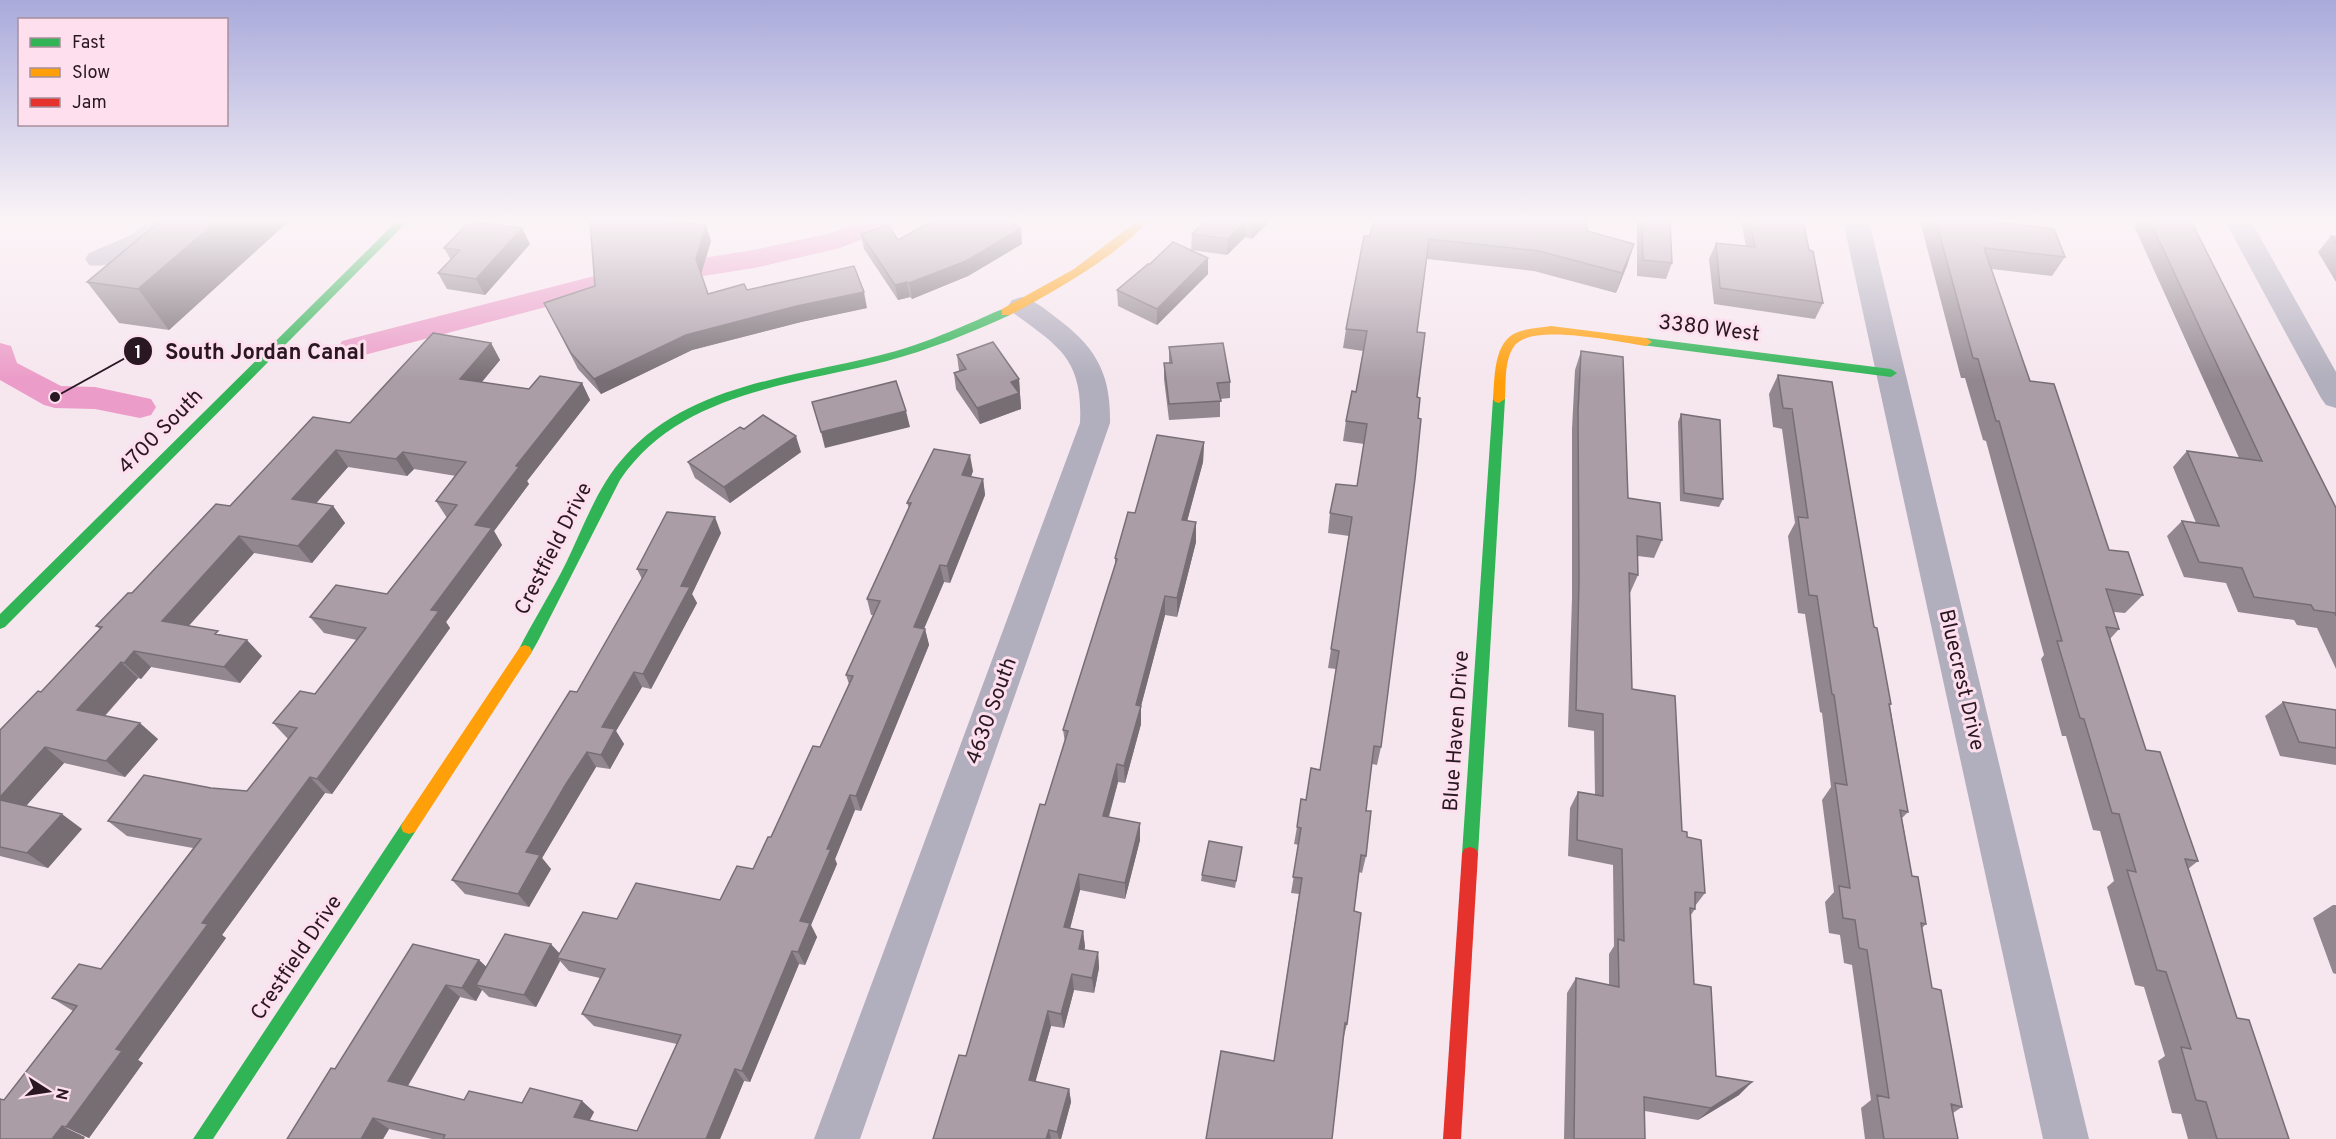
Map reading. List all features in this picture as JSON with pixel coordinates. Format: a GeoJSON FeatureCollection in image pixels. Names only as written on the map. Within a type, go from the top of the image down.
{"type":"FeatureCollection","features":[{"type":"Feature","properties":{"kind":"street","name":"4700 South"},"geometry":{"type":"LineString","coordinates":[[0,623],[351,274]]}},
{"type":"Feature","properties":{"kind":"street","name":"Crestfield Drive"},"geometry":{"type":"LineString","coordinates":[[202,1139],[521,656],[568,572],[608,489],[627,460],[641,445],[677,419],[718,401],[925,345],[1022,306],[1076,274]]}},
{"type":"Feature","properties":{"kind":"street","name":"Bluecrest Drive"},"geometry":{"type":"LineString","coordinates":[[1868,274],[2066,1139]]}},
{"type":"Feature","properties":{"kind":"street"},"geometry":{"type":"LineString","coordinates":[[2267,274],[2336,398]]}},
{"type":"Feature","properties":{"kind":"street","name":"4630 South"},"geometry":{"type":"LineString","coordinates":[[837,1139],[1095,423],[1095,387],[1084,359],[1062,336],[1022,306]]}},
{"type":"Feature","properties":{"kind":"street","name":"3380 West"},"geometry":{"type":"LineString","coordinates":[[1522,333],[1566,331],[1891,374]]}},
{"type":"Feature","properties":{"kind":"street","name":"Blue Haven Drive"},"geometry":{"type":"LineString","coordinates":[[1452,1139],[1502,360],[1506,349],[1522,333]]}},
{"type":"Feature","properties":{"kind":"building"},"geometry":{"type":"Polygon","coordinates":[[[96,274],[155,274],[138,289],[87,282],[96,274]]]}},
{"type":"Feature","properties":{"kind":"building"},"geometry":{"type":"Polygon","coordinates":[[[445,274],[480,274],[476,279],[445,274]]]}},
{"type":"Feature","properties":{"kind":"building"},"geometry":{"type":"Polygon","coordinates":[[[594,274],[701,274],[708,294],[744,284],[747,290],[818,274],[857,274],[864,292],[797,306],[686,335],[594,379],[571,353],[544,303],[595,286],[594,274]]]}},
{"type":"Feature","properties":{"kind":"building"},"geometry":{"type":"Polygon","coordinates":[[[888,274],[932,274],[909,283],[895,285],[888,274]]]}},
{"type":"Feature","properties":{"kind":"building"},"geometry":{"type":"Polygon","coordinates":[[[1136,274],[1192,274],[1157,309],[1117,290],[1136,274]]]}},
{"type":"Feature","properties":{"kind":"building"},"geometry":{"type":"Polygon","coordinates":[[[1357,274],[1424,274],[1417,332],[1425,333],[1417,397],[1420,398],[1418,418],[1421,419],[1415,479],[1381,747],[1374,746],[1366,811],[1371,811],[1366,856],[1361,855],[1354,911],[1361,913],[1347,1024],[1345,1023],[1332,1139],[1206,1139],[1221,1051],[1274,1061],[1302,878],[1293,877],[1301,828],[1297,827],[1301,799],[1306,800],[1311,768],[1320,770],[1339,651],[1331,649],[1352,517],[1330,513],[1336,484],[1357,486],[1367,424],[1346,421],[1352,391],[1356,392],[1367,331],[1346,329],[1357,274]]]}},
{"type":"Feature","properties":{"kind":"building"},"geometry":{"type":"Polygon","coordinates":[[[1719,274],[1817,274],[1823,303],[1720,288],[1719,274]]]}},
{"type":"Feature","properties":{"kind":"building"},"geometry":{"type":"Polygon","coordinates":[[[1950,274],[1993,274],[2030,381],[2054,384],[2109,550],[2128,552],[2143,595],[2106,589],[2119,629],[2106,627],[2146,750],[2160,752],[2198,861],[2185,859],[2237,1018],[2249,1020],[2289,1139],[2217,1139],[2206,1102],[2196,1100],[2181,1047],[2191,1049],[2166,972],[2157,970],[2127,870],[2136,872],[2119,814],[2112,813],[2084,719],[2080,718],[2057,641],[2062,641],[1999,421],[1996,421],[1978,359],[1973,358],[1950,274]]]}},
{"type":"Feature","properties":{"kind":"building"},"geometry":{"type":"Polygon","coordinates":[[[2175,274],[2218,274],[2336,508],[2336,616],[2335,613],[2314,610],[2311,605],[2254,597],[2242,568],[2199,562],[2182,521],[2219,526],[2187,451],[2262,461],[2175,274]]]}},
{"type":"Feature","properties":{"kind":"building"},"geometry":{"type":"Polygon","coordinates":[[[433,333],[491,343],[460,379],[529,389],[540,376],[582,383],[516,466],[519,467],[475,525],[492,528],[431,610],[439,611],[317,779],[310,777],[202,923],[208,924],[116,1049],[122,1051],[66,1127],[62,1126],[52,1139],[0,1139],[0,1099],[4,1100],[77,1006],[52,998],[79,964],[101,969],[201,839],[108,821],[144,775],[211,788],[247,791],[297,728],[273,723],[300,691],[315,694],[366,628],[310,617],[336,585],[387,594],[457,505],[436,501],[466,462],[403,452],[396,459],[336,450],[292,499],[333,506],[298,546],[239,536],[162,621],[218,631],[215,634],[247,640],[224,667],[134,651],[77,710],[140,723],[106,761],[45,747],[0,797],[0,730],[38,691],[41,692],[102,627],[96,626],[128,593],[132,593],[216,504],[230,506],[313,417],[350,423],[433,333]]]}},
{"type":"Feature","properties":{"kind":"building"},"geometry":{"type":"Polygon","coordinates":[[[993,342],[1019,379],[1011,382],[1019,393],[977,408],[954,373],[966,369],[957,355],[993,342]]]}},
{"type":"Feature","properties":{"kind":"building"},"geometry":{"type":"Polygon","coordinates":[[[1223,343],[1230,382],[1217,383],[1221,401],[1169,404],[1164,363],[1172,363],[1169,347],[1223,343]]]}},
{"type":"Feature","properties":{"kind":"building"},"geometry":{"type":"Polygon","coordinates":[[[1581,351],[1623,357],[1628,498],[1660,503],[1662,540],[1637,536],[1638,575],[1629,573],[1632,689],[1675,696],[1682,831],[1687,832],[1687,837],[1701,840],[1705,893],[1695,892],[1695,909],[1690,908],[1694,984],[1711,987],[1716,1076],[1752,1082],[1711,1108],[1644,1097],[1645,1139],[1574,1139],[1576,978],[1619,987],[1618,939],[1624,941],[1622,849],[1577,840],[1578,792],[1603,796],[1603,714],[1576,710],[1579,580],[1578,411],[1581,351]]]}},
{"type":"Feature","properties":{"kind":"building"},"geometry":{"type":"Polygon","coordinates":[[[1778,375],[1832,382],[1874,627],[1877,628],[1891,704],[1889,704],[1908,812],[1900,810],[1912,876],[1918,877],[1926,924],[1921,923],[1932,988],[1941,990],[1962,1107],[1951,1104],[1958,1139],[1884,1139],[1877,1095],[1889,1098],[1867,950],[1859,948],[1855,920],[1843,918],[1839,886],[1850,888],[1835,783],[1847,785],[1817,596],[1809,595],[1798,517],[1808,518],[1792,409],[1783,408],[1778,375]]]}},
{"type":"Feature","properties":{"kind":"building"},"geometry":{"type":"Polygon","coordinates":[[[896,381],[906,411],[821,432],[812,402],[896,381]]]}},
{"type":"Feature","properties":{"kind":"building"},"geometry":{"type":"Polygon","coordinates":[[[1681,414],[1720,420],[1723,499],[1684,493],[1681,414]]]}},
{"type":"Feature","properties":{"kind":"building"},"geometry":{"type":"Polygon","coordinates":[[[763,415],[796,436],[724,487],[688,462],[740,427],[744,429],[763,415]]]}},
{"type":"Feature","properties":{"kind":"building"},"geometry":{"type":"Polygon","coordinates":[[[1157,435],[1204,442],[1182,520],[1196,522],[1177,598],[1165,596],[1136,705],[1141,706],[1124,766],[1117,764],[1103,816],[1140,823],[1125,883],[1079,874],[1064,927],[1083,931],[1079,949],[1098,952],[1092,978],[1072,974],[1061,1014],[1048,1011],[1029,1080],[1069,1089],[1057,1132],[1049,1130],[1046,1139],[933,1139],[959,1055],[966,1056],[1040,804],[1045,805],[1068,731],[1063,730],[1117,559],[1115,558],[1128,512],[1135,513],[1157,435]]]}},
{"type":"Feature","properties":{"kind":"building"},"geometry":{"type":"Polygon","coordinates":[[[934,449],[970,455],[962,475],[983,479],[947,566],[940,565],[914,627],[925,629],[856,796],[850,795],[827,849],[831,849],[800,921],[810,923],[798,952],[792,951],[742,1071],[735,1069],[706,1139],[443,1139],[445,1135],[373,1118],[361,1139],[287,1139],[331,1068],[335,1069],[413,944],[479,960],[462,988],[446,985],[388,1081],[464,1100],[469,1091],[522,1103],[530,1088],[582,1101],[574,1117],[637,1131],[681,1035],[582,1014],[605,969],[557,958],[583,912],[617,919],[636,883],[720,900],[737,866],[753,869],[768,837],[771,837],[813,746],[820,747],[853,676],[846,675],[880,601],[867,599],[911,503],[907,503],[934,449]]]}},
{"type":"Feature","properties":{"kind":"building"},"geometry":{"type":"Polygon","coordinates":[[[667,512],[715,517],[681,586],[690,587],[643,674],[634,672],[602,727],[615,729],[601,755],[587,752],[566,784],[526,852],[540,855],[518,894],[452,880],[570,691],[577,692],[647,570],[637,569],[667,512]]]}},
{"type":"Feature","properties":{"kind":"building"},"geometry":{"type":"Polygon","coordinates":[[[2283,702],[2336,710],[2336,748],[2299,742],[2283,702]]]}},
{"type":"Feature","properties":{"kind":"building"},"geometry":{"type":"Polygon","coordinates":[[[0,800],[62,814],[27,853],[0,847],[0,800]]]}},
{"type":"Feature","properties":{"kind":"building"},"geometry":{"type":"Polygon","coordinates":[[[1209,841],[1242,847],[1236,881],[1202,875],[1209,841]]]}},
{"type":"Feature","properties":{"kind":"building"},"geometry":{"type":"Polygon","coordinates":[[[505,934],[551,944],[524,995],[476,985],[505,934]]]}},
{"type":"Feature","properties":{"kind":"waterway"},"geometry":{"type":"LineString","coordinates":[[353,348],[606,282],[656,274]]}},
{"type":"Feature","properties":{"kind":"waterway"},"geometry":{"type":"LineString","coordinates":[[0,353],[3,368],[55,397],[95,398],[140,407]]}},
{"type":"Feature","properties":{"kind":"traffic: fast"},"geometry":{"type":"LineString","coordinates":[[0,623],[350,274]]}},
{"type":"Feature","properties":{"kind":"traffic: fast"},"geometry":{"type":"LineString","coordinates":[[525,651],[571,567],[616,477],[629,459],[654,435],[682,416],[714,401],[784,380],[902,353],[948,337],[1006,312]]}},
{"type":"Feature","properties":{"kind":"traffic: fast"},"geometry":{"type":"LineString","coordinates":[[1646,342],[1891,373]]}},
{"type":"Feature","properties":{"kind":"traffic: fast"},"geometry":{"type":"LineString","coordinates":[[1470,854],[1499,399]]}},
{"type":"Feature","properties":{"kind":"traffic: fast"},"geometry":{"type":"LineString","coordinates":[[202,1139],[409,827]]}},
{"type":"Feature","properties":{"kind":"traffic: slow"},"geometry":{"type":"LineString","coordinates":[[1006,312],[1073,274]]}},
{"type":"Feature","properties":{"kind":"traffic: slow"},"geometry":{"type":"LineString","coordinates":[[1499,399],[1502,360],[1510,344],[1520,335],[1551,330],[1646,342]]}},
{"type":"Feature","properties":{"kind":"traffic: slow"},"geometry":{"type":"LineString","coordinates":[[409,827],[525,651]]}},
{"type":"Feature","properties":{"kind":"traffic: jam"},"geometry":{"type":"LineString","coordinates":[[1452,1139],[1470,854]]}},
{"type":"Feature","properties":{"kind":"place","name":"South Jordan Canal"},"geometry":{"type":"Point","coordinates":[55,397]}}]}
